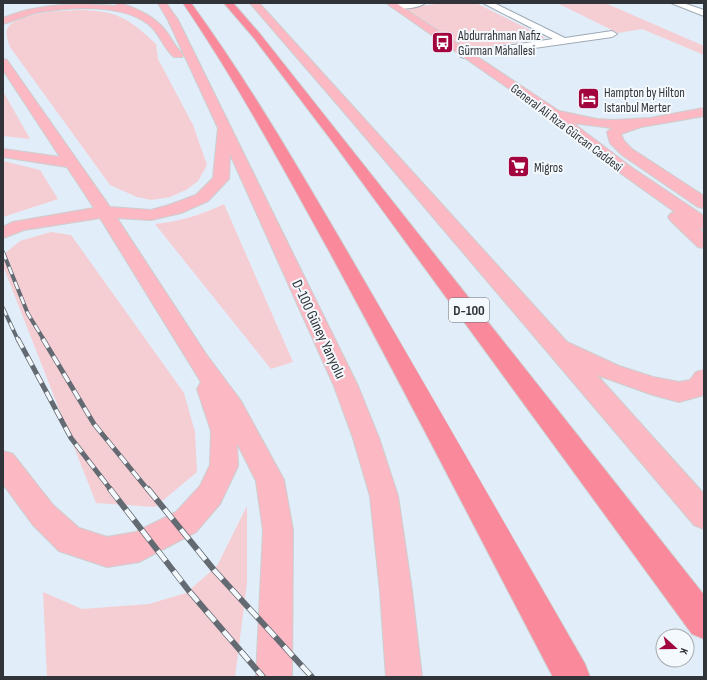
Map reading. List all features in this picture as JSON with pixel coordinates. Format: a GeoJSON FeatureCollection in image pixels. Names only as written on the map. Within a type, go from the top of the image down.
{"type":"FeatureCollection","features":[{"type":"Feature","properties":{"kind":"highway"},"geometry":{"type":"LineString","coordinates":[[187,3],[204,26],[255,108],[367,302],[572,677]]}},
{"type":"Feature","properties":{"kind":"highway","name":"D-100"},"geometry":{"type":"LineString","coordinates":[[228,3],[276,60],[340,142],[704,622]]}},
{"type":"Feature","properties":{"kind":"main road"},"geometry":{"type":"LineString","coordinates":[[11,8],[52,3]]}},
{"type":"Feature","properties":{"kind":"main road"},"geometry":{"type":"LineString","coordinates":[[112,3],[132,10],[150,21],[161,31],[176,54],[194,63]]}},
{"type":"Feature","properties":{"kind":"main road","name":"D-100 Güney Yanyolu"},"geometry":{"type":"LineString","coordinates":[[162,3],[194,63],[346,386],[366,438],[384,496],[396,591],[404,677]]}},
{"type":"Feature","properties":{"kind":"main road"},"geometry":{"type":"LineString","coordinates":[[254,3],[704,515]]}},
{"type":"Feature","properties":{"kind":"main road","name":"General Ali Rıza Gürcan Caddesi"},"geometry":{"type":"LineString","coordinates":[[393,4],[552,112],[573,131],[654,190],[704,224]]}},
{"type":"Feature","properties":{"kind":"main road"},"geometry":{"type":"LineString","coordinates":[[3,21],[27,13],[74,7],[104,7],[132,10]]}},
{"type":"Feature","properties":{"kind":"main road"},"geometry":{"type":"LineString","coordinates":[[3,62],[105,212],[198,360],[232,408],[270,480],[278,530],[274,677]]}},
{"type":"Feature","properties":{"kind":"main road"},"geometry":{"type":"LineString","coordinates":[[552,112],[574,120],[595,124],[638,124],[704,112]]}},
{"type":"Feature","properties":{"kind":"main road","name":"General Ali Rıza Gürcan Caddesi"},"geometry":{"type":"LineString","coordinates":[[638,124],[614,132],[617,143],[643,164],[704,203]]}},
{"type":"Feature","properties":{"kind":"main road"},"geometry":{"type":"LineString","coordinates":[[3,233],[18,226],[60,218],[105,212],[151,215],[175,209],[202,198],[221,179],[224,126]]}},
{"type":"Feature","properties":{"kind":"main road"},"geometry":{"type":"LineString","coordinates":[[3,153],[71,163]]}},
{"type":"Feature","properties":{"kind":"main road"},"geometry":{"type":"LineString","coordinates":[[654,190],[681,221],[704,243]]}},
{"type":"Feature","properties":{"kind":"main road"},"geometry":{"type":"LineString","coordinates":[[556,346],[611,372],[653,386],[679,392],[698,387],[704,379]]}},
{"type":"Feature","properties":{"kind":"main road"},"geometry":{"type":"LineString","coordinates":[[3,463],[44,515],[70,540],[107,552],[139,547],[186,522],[210,495],[224,466],[224,431],[198,360]]}},
{"type":"Feature","properties":{"kind":"street"},"geometry":{"type":"LineString","coordinates":[[393,4],[421,3]]}},
{"type":"Feature","properties":{"kind":"street"},"geometry":{"type":"LineString","coordinates":[[487,3],[562,40]]}},
{"type":"Feature","properties":{"kind":"street"},"geometry":{"type":"LineString","coordinates":[[675,3],[704,13]]}},
{"type":"Feature","properties":{"kind":"street"},"geometry":{"type":"LineString","coordinates":[[466,55],[612,34]]}},
{"type":"Feature","properties":{"kind":"shaded area"},"geometry":{"type":"Polygon","coordinates":[[[445,3],[476,3],[546,38],[468,50],[403,8],[445,3]]]}},
{"type":"Feature","properties":{"kind":"shaded area"},"geometry":{"type":"Polygon","coordinates":[[[557,3],[605,3],[704,46],[704,55],[642,29],[618,33],[557,3]]]}},
{"type":"Feature","properties":{"kind":"shaded area"},"geometry":{"type":"Polygon","coordinates":[[[79,10],[113,14],[130,22],[156,44],[158,59],[193,125],[207,165],[198,181],[186,190],[170,197],[151,200],[137,197],[110,185],[10,47],[7,31],[9,26],[15,21],[42,13],[79,10]]]}},
{"type":"Feature","properties":{"kind":"shaded area"},"geometry":{"type":"Polygon","coordinates":[[[3,91],[30,139],[3,136],[3,91]]]}},
{"type":"Feature","properties":{"kind":"shaded area"},"geometry":{"type":"Polygon","coordinates":[[[3,161],[40,170],[58,199],[3,217],[3,161]]]}},
{"type":"Feature","properties":{"kind":"shaded area"},"geometry":{"type":"Polygon","coordinates":[[[224,204],[293,362],[271,369],[155,224],[191,217],[224,204]]]}},
{"type":"Feature","properties":{"kind":"shaded area"},"geometry":{"type":"Polygon","coordinates":[[[51,232],[71,235],[184,393],[195,432],[197,472],[155,507],[96,503],[3,266],[3,255],[20,241],[51,232]]]}},
{"type":"Feature","properties":{"kind":"shaded area"},"geometry":{"type":"Polygon","coordinates":[[[247,506],[247,583],[235,677],[47,677],[43,592],[82,609],[149,604],[186,593],[217,566],[247,506]]]}},
{"type":"Feature","properties":{"kind":"railway"},"geometry":{"type":"LineString","coordinates":[[3,252],[28,314],[44,340]]}},
{"type":"Feature","properties":{"kind":"railway"},"geometry":{"type":"LineString","coordinates":[[3,308],[18,340]]}},
{"type":"Feature","properties":{"kind":"railway"},"geometry":{"type":"LineString","coordinates":[[18,339],[71,438],[111,490]]}},
{"type":"Feature","properties":{"kind":"railway"},"geometry":{"type":"LineString","coordinates":[[43,339],[94,424],[148,490]]}},
{"type":"Feature","properties":{"kind":"railway"},"geometry":{"type":"LineString","coordinates":[[110,489],[189,591],[263,677]]}},
{"type":"Feature","properties":{"kind":"railway"},"geometry":{"type":"LineString","coordinates":[[148,489],[214,570],[312,677]]}},
{"type":"Feature","properties":{"kind":"place","name":"Abdurrahman Nafiz Gürman Mahallesi"},"geometry":{"type":"Point","coordinates":[442,42]}},
{"type":"Feature","properties":{"kind":"place","name":"Hampton by Hilton Istanbul Merter"},"geometry":{"type":"Point","coordinates":[589,99]}},
{"type":"Feature","properties":{"kind":"place","name":"Migros"},"geometry":{"type":"Point","coordinates":[519,167]}}]}
